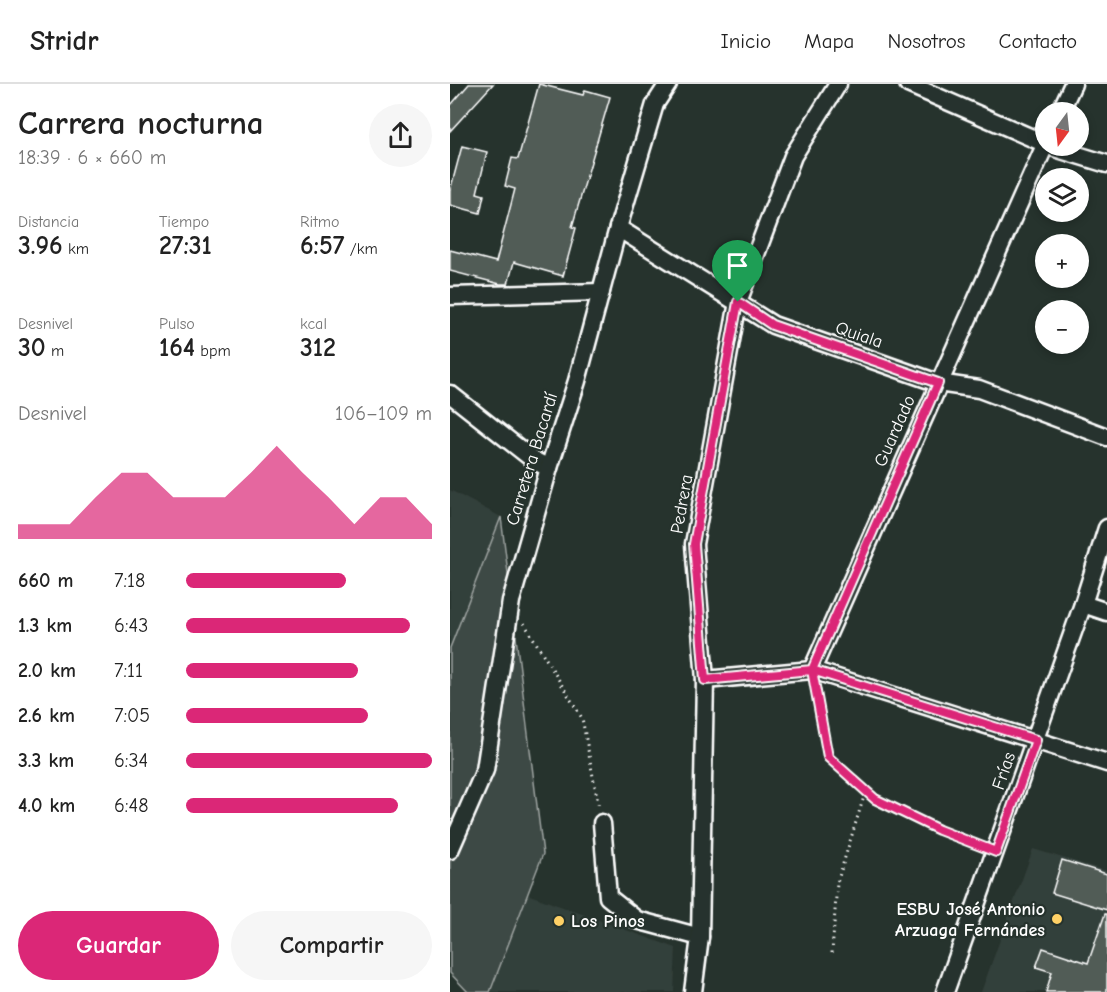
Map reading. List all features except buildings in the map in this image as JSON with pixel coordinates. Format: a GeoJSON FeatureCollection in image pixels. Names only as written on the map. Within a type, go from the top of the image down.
{"type":"FeatureCollection","features":[{"type":"Feature","properties":{"kind":"street","name":"Carretera Bacardí"},"geometry":{"type":"LineString","coordinates":[[450,850],[485,770],[511,601],[549,468],[577,381],[618,228],[655,104],[668,84]]}},
{"type":"Feature","properties":{"kind":"street","name":"Pedrera"},"geometry":{"type":"LineString","coordinates":[[693,992],[700,937],[705,680],[694,544],[738,302],[793,156],[838,84]]}},
{"type":"Feature","properties":{"kind":"street"},"geometry":{"type":"LineString","coordinates":[[908,84],[1035,139]]}},
{"type":"Feature","properties":{"kind":"street"},"geometry":{"type":"LineString","coordinates":[[1065,102],[1073,84]]}},
{"type":"Feature","properties":{"kind":"street","name":"Guardado"},"geometry":{"type":"LineString","coordinates":[[812,670],[1041,156]]}},
{"type":"Feature","properties":{"kind":"street"},"geometry":{"type":"LineString","coordinates":[[1083,156],[1107,164]]}},
{"type":"Feature","properties":{"kind":"street","name":"Quiala"},"geometry":{"type":"LineString","coordinates":[[618,228],[772,325],[938,383],[979,389],[1107,437]]}},
{"type":"Feature","properties":{"kind":"street"},"geometry":{"type":"LineString","coordinates":[[450,296],[601,292]]}},
{"type":"Feature","properties":{"kind":"street"},"geometry":{"type":"LineString","coordinates":[[450,394],[535,460],[549,468]]}},
{"type":"Feature","properties":{"kind":"street","name":"Frías"},"geometry":{"type":"LineString","coordinates":[[945,992],[1036,740],[1107,528]]}},
{"type":"Feature","properties":{"kind":"street"},"geometry":{"type":"LineString","coordinates":[[1083,604],[1107,612]]}},
{"type":"Feature","properties":{"kind":"street"},"geometry":{"type":"LineString","coordinates":[[705,680],[812,670],[1107,763]]}},
{"type":"Feature","properties":{"kind":"street"},"geometry":{"type":"LineString","coordinates":[[602,823],[608,897],[637,920],[700,937]]}},
{"type":"Feature","properties":{"kind":"path"},"geometry":{"type":"LineString","coordinates":[[511,601],[582,718],[602,823]]}},
{"type":"Feature","properties":{"kind":"path"},"geometry":{"type":"LineString","coordinates":[[812,670],[828,757],[875,799],[939,830],[996,852]]}},
{"type":"Feature","properties":{"kind":"path"},"geometry":{"type":"LineString","coordinates":[[832,953],[837,883],[866,790]]}},
{"type":"Feature","properties":{"kind":"shaded area"},"geometry":{"type":"Polygon","coordinates":[[[450,490],[501,517],[450,648],[450,490]]]}},
{"type":"Feature","properties":{"kind":"shaded area"},"geometry":{"type":"Polygon","coordinates":[[[501,517],[543,854],[490,992],[468,992],[450,973],[450,648],[501,517]]]}},
{"type":"Feature","properties":{"kind":"shaded area","name":"ESBU José Antonio Arzuaga Fernándes"},"geometry":{"type":"Polygon","coordinates":[[[1033,849],[1107,871],[1107,992],[981,992],[1033,849]]]}},
{"type":"Feature","properties":{"kind":"shaded area","name":"Los Pinos"},"geometry":{"type":"Polygon","coordinates":[[[527,894],[676,948],[674,992],[490,992],[527,894]]]}},
{"type":"Feature","properties":{"kind":"place","name":"ESBU José Antonio Arzuaga Fernándes"},"geometry":{"type":"Point","coordinates":[1057,919]}},
{"type":"Feature","properties":{"kind":"place","name":"Los Pinos"},"geometry":{"type":"Point","coordinates":[559,921]}},
{"type":"Feature","properties":{"kind":"route"},"geometry":{"type":"LineString","coordinates":[[738,302],[694,544],[705,680],[812,670],[828,757],[875,799],[939,830],[996,852],[1036,740],[812,670],[938,383],[772,325],[738,302]]}}]}
